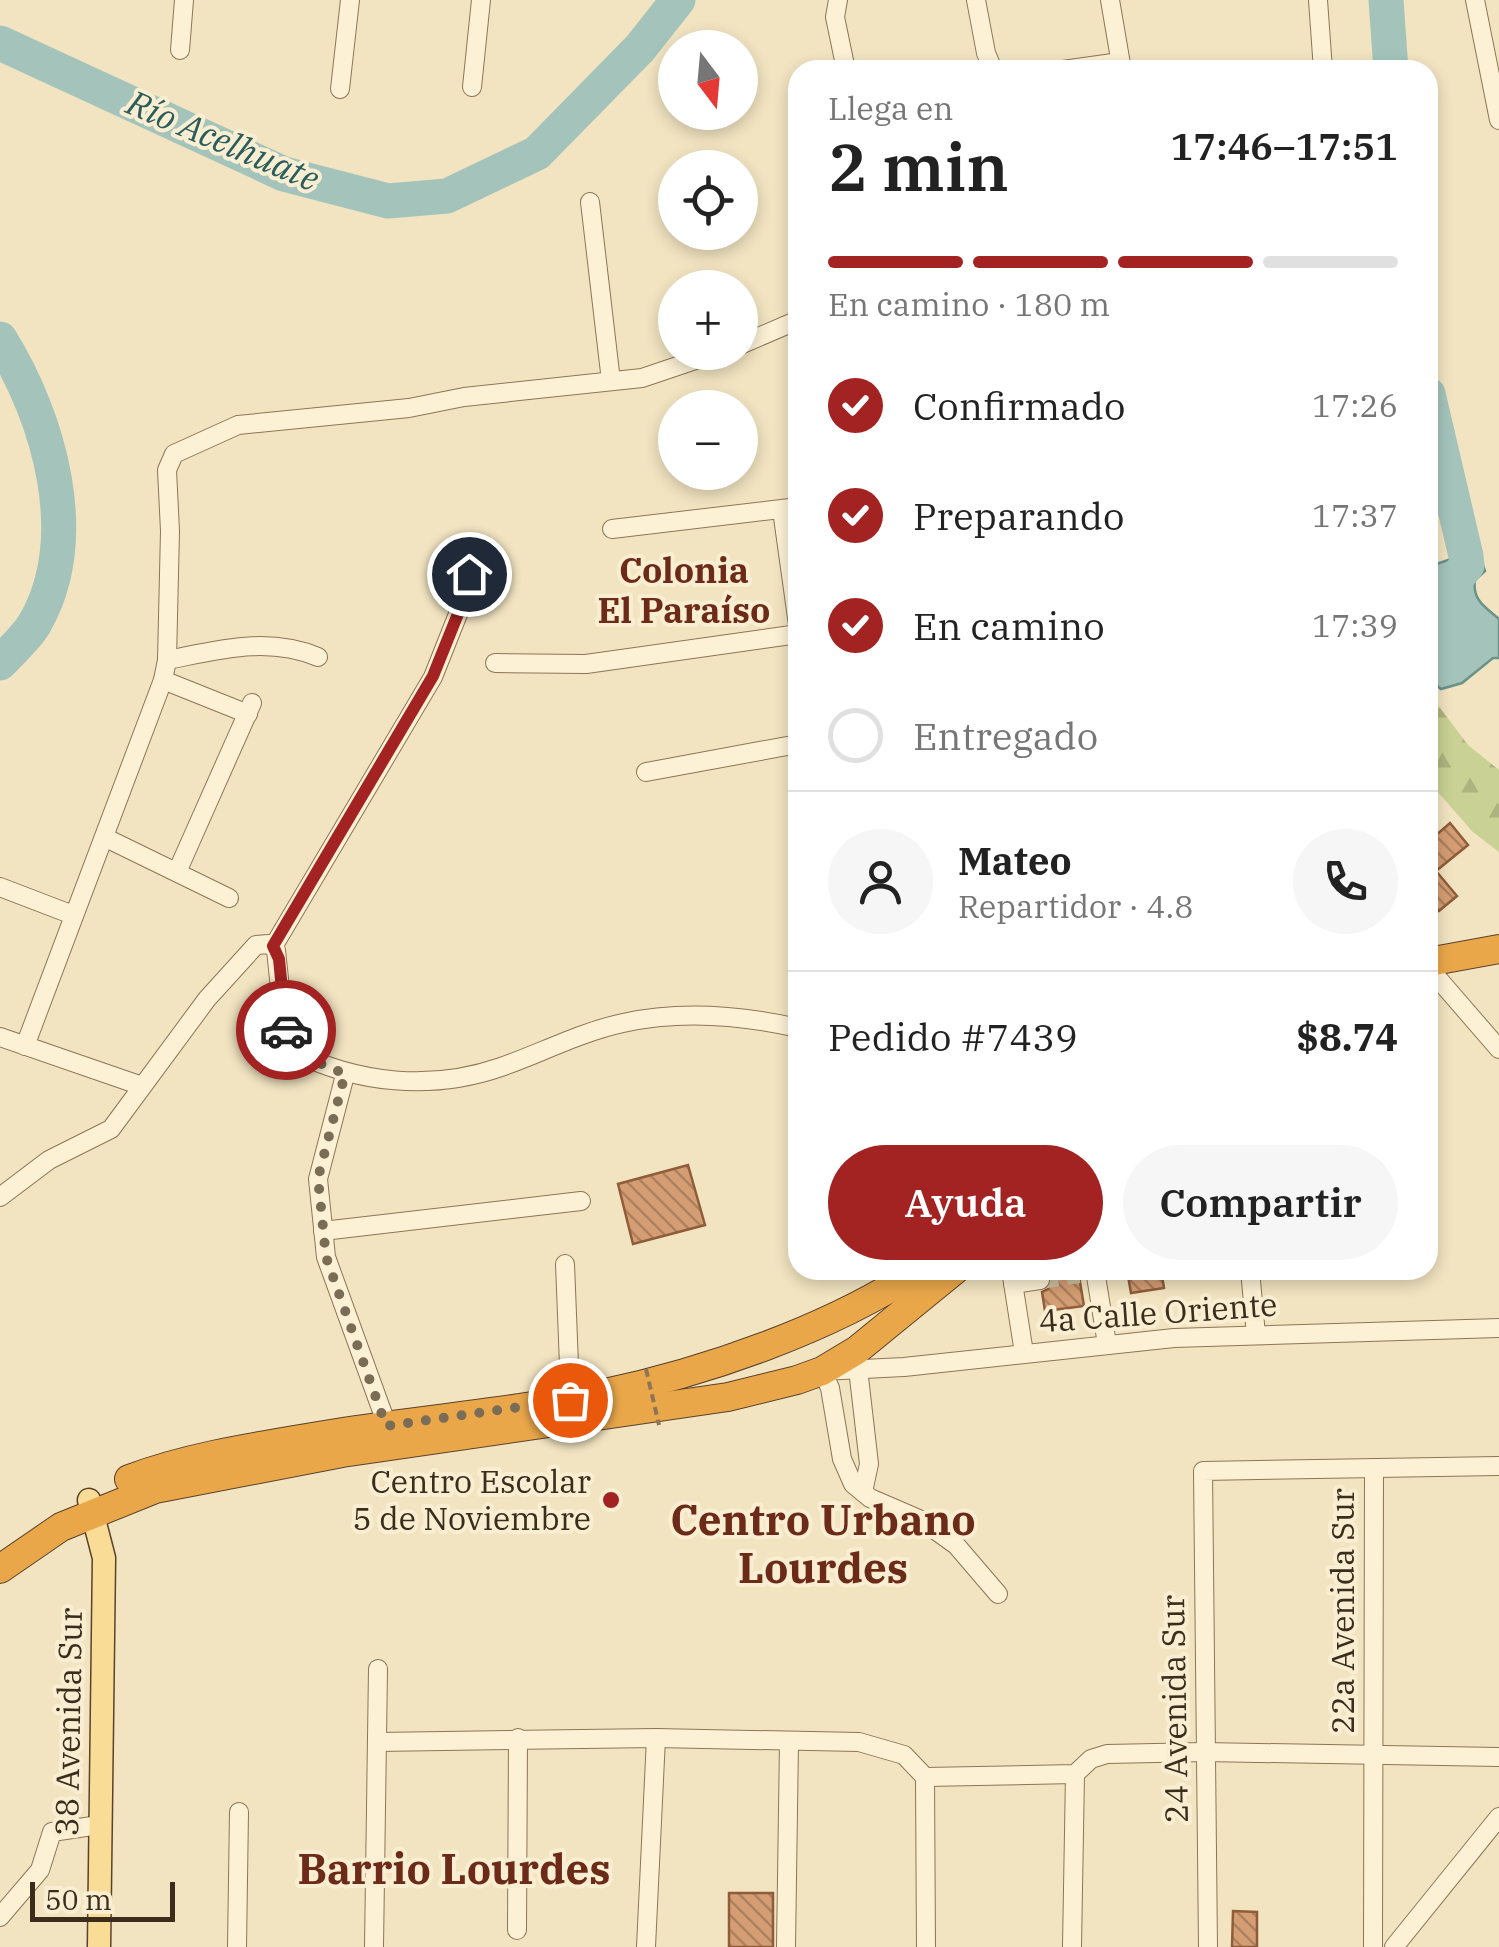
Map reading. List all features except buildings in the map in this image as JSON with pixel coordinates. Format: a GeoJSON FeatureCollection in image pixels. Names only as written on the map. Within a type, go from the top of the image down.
{"type":"FeatureCollection","features":[{"type":"Feature","properties":{"kind":"highway"},"geometry":{"type":"LineString","coordinates":[[1438,941],[1499,931]]}},
{"type":"Feature","properties":{"kind":"highway"},"geometry":{"type":"LineString","coordinates":[[1438,963],[1499,949]]}},
{"type":"Feature","properties":{"kind":"highway"},"geometry":{"type":"LineString","coordinates":[[0,1546],[40,1518],[178,1462],[602,1394],[679,1375],[796,1334],[903,1280]]}},
{"type":"Feature","properties":{"kind":"highway"},"geometry":{"type":"LineString","coordinates":[[40,1518],[155,1489],[342,1452],[728,1396],[858,1360],[944,1280]]}},
{"type":"Feature","properties":{"kind":"highway"},"geometry":{"type":"LineString","coordinates":[[822,1321],[809,1344],[809,1356],[822,1371]]}},
{"type":"Feature","properties":{"kind":"highway"},"geometry":{"type":"LineString","coordinates":[[0,1570],[137,1476]]}},
{"type":"Feature","properties":{"kind":"main road","name":"38 Avenida Sur"},"geometry":{"type":"LineString","coordinates":[[91,1506],[102,1546],[104,1572],[99,1947]]}},
{"type":"Feature","properties":{"kind":"street"},"geometry":{"type":"LineString","coordinates":[[180,50],[184,0]]}},
{"type":"Feature","properties":{"kind":"street"},"geometry":{"type":"LineString","coordinates":[[340,89],[350,0]]}},
{"type":"Feature","properties":{"kind":"street"},"geometry":{"type":"LineString","coordinates":[[472,87],[481,0]]}},
{"type":"Feature","properties":{"kind":"street"},"geometry":{"type":"LineString","coordinates":[[838,0],[835,17],[844,60]]}},
{"type":"Feature","properties":{"kind":"street"},"geometry":{"type":"LineString","coordinates":[[976,0],[989,60]]}},
{"type":"Feature","properties":{"kind":"street"},"geometry":{"type":"LineString","coordinates":[[1110,0],[1120,60]]}},
{"type":"Feature","properties":{"kind":"street"},"geometry":{"type":"LineString","coordinates":[[1318,0],[1322,60]]}},
{"type":"Feature","properties":{"kind":"street"},"geometry":{"type":"LineString","coordinates":[[1476,0],[1498,114]]}},
{"type":"Feature","properties":{"kind":"street"},"geometry":{"type":"LineString","coordinates":[[590,202],[611,381]]}},
{"type":"Feature","properties":{"kind":"street"},"geometry":{"type":"LineString","coordinates":[[758,338],[788,324]]}},
{"type":"Feature","properties":{"kind":"street"},"geometry":{"type":"LineString","coordinates":[[25,1046],[164,680],[170,532],[167,470],[174,454],[238,425],[409,408],[464,397],[642,378],[666,370]]}},
{"type":"Feature","properties":{"kind":"street"},"geometry":{"type":"LineString","coordinates":[[612,529],[788,508]]}},
{"type":"Feature","properties":{"kind":"street"},"geometry":{"type":"LineString","coordinates":[[273,946],[433,676],[466,594],[469,574]]}},
{"type":"Feature","properties":{"kind":"street"},"geometry":{"type":"LineString","coordinates":[[495,664],[586,664],[788,635]]}},
{"type":"Feature","properties":{"kind":"street"},"geometry":{"type":"LineString","coordinates":[[167,660],[272,645],[291,646],[318,657]]}},
{"type":"Feature","properties":{"kind":"street"},"geometry":{"type":"LineString","coordinates":[[164,680],[250,709],[177,872]]}},
{"type":"Feature","properties":{"kind":"street"},"geometry":{"type":"LineString","coordinates":[[646,772],[788,746]]}},
{"type":"Feature","properties":{"kind":"street"},"geometry":{"type":"LineString","coordinates":[[106,838],[229,898]]}},
{"type":"Feature","properties":{"kind":"street"},"geometry":{"type":"LineString","coordinates":[[0,888],[72,915]]}},
{"type":"Feature","properties":{"kind":"street"},"geometry":{"type":"LineString","coordinates":[[0,1197],[49,1160],[110,1129],[207,999],[256,944],[273,946]]}},
{"type":"Feature","properties":{"kind":"street"},"geometry":{"type":"LineString","coordinates":[[273,946],[279,959],[283,1017],[293,1052],[345,1074],[407,1081],[458,1078],[497,1068],[600,1030],[666,1016],[723,1016],[788,1026]]}},
{"type":"Feature","properties":{"kind":"street"},"geometry":{"type":"LineString","coordinates":[[1438,978],[1499,1049]]}},
{"type":"Feature","properties":{"kind":"street"},"geometry":{"type":"LineString","coordinates":[[0,1037],[142,1086]]}},
{"type":"Feature","properties":{"kind":"street"},"geometry":{"type":"LineString","coordinates":[[345,1074],[318,1178],[323,1232],[326,1257],[386,1426]]}},
{"type":"Feature","properties":{"kind":"street"},"geometry":{"type":"LineString","coordinates":[[323,1232],[581,1202]]}},
{"type":"Feature","properties":{"kind":"street"},"geometry":{"type":"LineString","coordinates":[[538,1405],[559,1386],[568,1365],[564,1264]]}},
{"type":"Feature","properties":{"kind":"street"},"geometry":{"type":"LineString","coordinates":[[1012,1280],[1024,1352]]}},
{"type":"Feature","properties":{"kind":"street"},"geometry":{"type":"LineString","coordinates":[[1092,1280],[1107,1344]]}},
{"type":"Feature","properties":{"kind":"street"},"geometry":{"type":"LineString","coordinates":[[1251,1280],[1256,1335]]}},
{"type":"Feature","properties":{"kind":"street","name":"4a Calle Oriente"},"geometry":{"type":"LineString","coordinates":[[858,1360],[1256,1335],[1499,1328]]}},
{"type":"Feature","properties":{"kind":"street"},"geometry":{"type":"LineString","coordinates":[[858,1360],[869,1464],[863,1492]]}},
{"type":"Feature","properties":{"kind":"street"},"geometry":{"type":"LineString","coordinates":[[568,1365],[602,1394]]}},
{"type":"Feature","properties":{"kind":"street"},"geometry":{"type":"LineString","coordinates":[[822,1371],[830,1388],[848,1476],[863,1492],[921,1520],[948,1539],[998,1594]]}},
{"type":"Feature","properties":{"kind":"street"},"geometry":{"type":"LineString","coordinates":[[1374,1468],[1499,1466]]}},
{"type":"Feature","properties":{"kind":"street","name":"24 Avenida Sur"},"geometry":{"type":"LineString","coordinates":[[1208,1947],[1203,1471],[1374,1468]]}},
{"type":"Feature","properties":{"kind":"street","name":"22a Avenida Sur"},"geometry":{"type":"LineString","coordinates":[[1373,1947],[1374,1468]]}},
{"type":"Feature","properties":{"kind":"street"},"geometry":{"type":"LineString","coordinates":[[374,1947],[378,1669]]}},
{"type":"Feature","properties":{"kind":"street"},"geometry":{"type":"LineString","coordinates":[[378,1742],[518,1738],[865,1742],[904,1754],[925,1777],[926,1947]]}},
{"type":"Feature","properties":{"kind":"street"},"geometry":{"type":"LineString","coordinates":[[517,1930],[518,1738]]}},
{"type":"Feature","properties":{"kind":"street"},"geometry":{"type":"LineString","coordinates":[[646,1947],[656,1738]]}},
{"type":"Feature","properties":{"kind":"street"},"geometry":{"type":"LineString","coordinates":[[786,1947],[789,1742]]}},
{"type":"Feature","properties":{"kind":"street"},"geometry":{"type":"LineString","coordinates":[[925,1777],[1075,1774],[1091,1760],[1106,1754],[1499,1757]]}},
{"type":"Feature","properties":{"kind":"street"},"geometry":{"type":"LineString","coordinates":[[1072,1947],[1075,1774]]}},
{"type":"Feature","properties":{"kind":"street"},"geometry":{"type":"LineString","coordinates":[[237,1947],[239,1812]]}},
{"type":"Feature","properties":{"kind":"street"},"geometry":{"type":"LineString","coordinates":[[1394,1947],[1499,1817]]}},
{"type":"Feature","properties":{"kind":"street"},"geometry":{"type":"LineString","coordinates":[[0,1917],[40,1870],[52,1832],[98,1825]]}},
{"type":"Feature","properties":{"kind":"path"},"geometry":{"type":"LineString","coordinates":[[646,1369],[659,1425]]}},
{"type":"Feature","properties":{"kind":"green space"},"geometry":{"type":"Polygon","coordinates":[[[1438,705],[1468,745],[1499,770],[1499,852],[1473,832],[1438,792],[1438,705]]]}},
{"type":"Feature","properties":{"kind":"water"},"geometry":{"type":"Polygon","coordinates":[[[1460,531],[1485,571],[1475,580],[1476,593],[1499,619],[1499,658],[1493,658],[1462,683],[1441,689],[1438,564],[1454,558],[1460,531]]]}},
{"type":"Feature","properties":{"kind":"waterway","name":"Río Acelhuate"},"geometry":{"type":"LineString","coordinates":[[0,43],[284,174],[388,201],[447,196],[537,153],[640,48],[678,0]]}},
{"type":"Feature","properties":{"kind":"waterway","name":"Río Acelhuate"},"geometry":{"type":"LineString","coordinates":[[1386,0],[1390,60]]}},
{"type":"Feature","properties":{"kind":"waterway","name":"Río Acelhuate"},"geometry":{"type":"LineString","coordinates":[[0,339],[18,370],[46,441],[58,516],[57,553],[50,589],[32,628],[0,663]]}},
{"type":"Feature","properties":{"kind":"waterway","name":"Río Acelhuate"},"geometry":{"type":"LineString","coordinates":[[1438,437],[1466,556],[1467,565],[1459,575]]}},
{"type":"Feature","properties":{"kind":"way so far"},"geometry":{"type":"LineString","coordinates":[[286,1030],[293,1052],[345,1074],[318,1178],[326,1257],[386,1426],[570,1400]]}},
{"type":"Feature","properties":{"kind":"place","name":"Centro Escolar 5 de Noviembre"},"geometry":{"type":"Point","coordinates":[611,1500]}},
{"type":"Feature","properties":{"kind":"district","name":"Colonia El Paraíso"},"geometry":{"type":"Point","coordinates":[684,591]}},
{"type":"Feature","properties":{"kind":"district","name":"Centro Urbano Lourdes"},"geometry":{"type":"Point","coordinates":[823,1544]}},
{"type":"Feature","properties":{"kind":"district","name":"Barrio Lourdes"},"geometry":{"type":"Point","coordinates":[454,1869]}},
{"type":"Feature","properties":{"kind":"route"},"geometry":{"type":"LineString","coordinates":[[286,1030],[279,959],[273,946],[433,676],[466,594],[469,574]]}}]}
